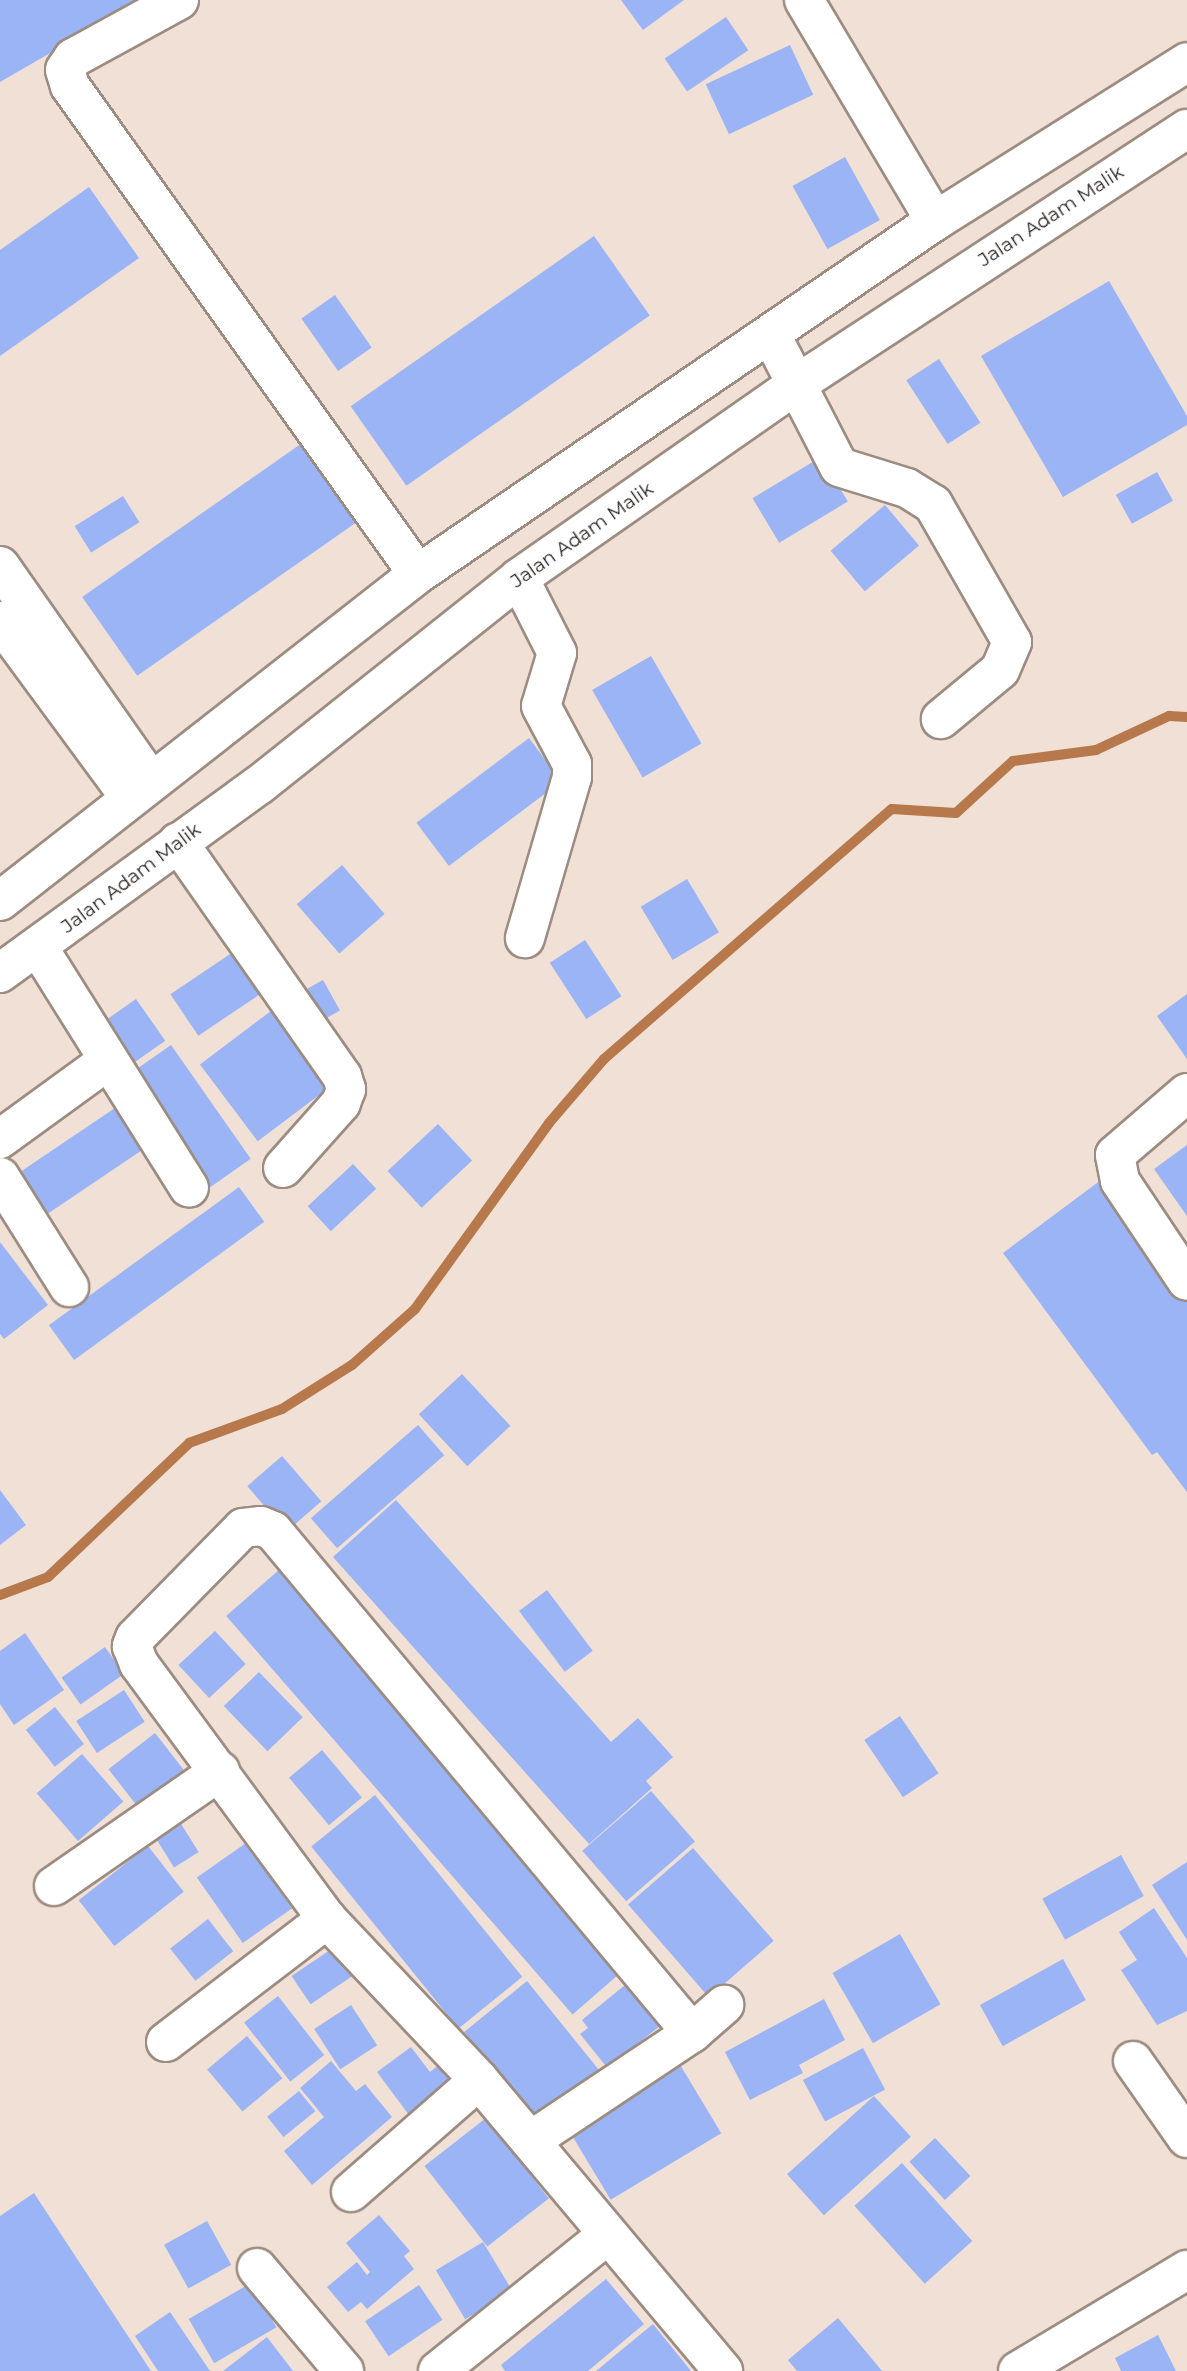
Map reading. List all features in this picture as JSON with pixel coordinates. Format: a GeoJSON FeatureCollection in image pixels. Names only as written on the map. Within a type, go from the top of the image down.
{"type":"FeatureCollection","features":[{"type":"Feature","properties":{"kind":"street"},"geometry":{"type":"LineString","coordinates":[[180,0],[73,58],[65,70],[70,86],[418,574]]}},
{"type":"Feature","properties":{"kind":"street"},"geometry":{"type":"LineString","coordinates":[[804,0],[935,221]]}},
{"type":"Feature","properties":{"kind":"street"},"geometry":{"type":"LineString","coordinates":[[189,1188],[106,1062],[38,947],[2,900],[418,574],[935,221],[1187,62]]}},
{"type":"Feature","properties":{"kind":"street","name":"Jalan Adam Malik"},"geometry":{"type":"LineString","coordinates":[[0,973],[259,785],[519,578],[797,384],[1187,129]]}},
{"type":"Feature","properties":{"kind":"street"},"geometry":{"type":"LineString","coordinates":[[771,335],[839,467],[907,488],[933,503],[1012,642],[1000,670],[941,719]]}},
{"type":"Feature","properties":{"kind":"street"},"geometry":{"type":"LineString","coordinates":[[0,566],[89,717],[141,790]]}},
{"type":"Feature","properties":{"kind":"street"},"geometry":{"type":"LineString","coordinates":[[519,578],[557,653],[541,706],[572,764],[572,778],[525,937]]}},
{"type":"Feature","properties":{"kind":"street"},"geometry":{"type":"LineString","coordinates":[[0,621],[89,717]]}},
{"type":"Feature","properties":{"kind":"street"},"geometry":{"type":"LineString","coordinates":[[178,842],[342,1076],[346,1089],[341,1103],[283,1168]]}},
{"type":"Feature","properties":{"kind":"street"},"geometry":{"type":"LineString","coordinates":[[0,1139],[106,1062]]}},
{"type":"Feature","properties":{"kind":"street"},"geometry":{"type":"LineString","coordinates":[[1187,1093],[1115,1155],[1120,1181],[1187,1281]]}},
{"type":"Feature","properties":{"kind":"street"},"geometry":{"type":"LineString","coordinates":[[0,1177],[69,1286]]}},
{"type":"Feature","properties":{"kind":"street"},"geometry":{"type":"LineString","coordinates":[[692,2033],[273,1531],[261,1526],[243,1528],[132,1646],[139,1664],[327,1919],[479,2080],[723,2371]]}},
{"type":"Feature","properties":{"kind":"street"},"geometry":{"type":"LineString","coordinates":[[54,1886],[220,1771]]}},
{"type":"Feature","properties":{"kind":"street"},"geometry":{"type":"LineString","coordinates":[[166,2042],[327,1919]]}},
{"type":"Feature","properties":{"kind":"street"},"geometry":{"type":"LineString","coordinates":[[530,2141],[692,2033],[724,2006]]}},
{"type":"Feature","properties":{"kind":"street"},"geometry":{"type":"LineString","coordinates":[[1133,2061],[1187,2138]]}},
{"type":"Feature","properties":{"kind":"street"},"geometry":{"type":"LineString","coordinates":[[351,2192],[479,2080]]}},
{"type":"Feature","properties":{"kind":"street"},"geometry":{"type":"LineString","coordinates":[[438,2371],[607,2235]]}},
{"type":"Feature","properties":{"kind":"street"},"geometry":{"type":"LineString","coordinates":[[257,2268],[344,2371]]}},
{"type":"Feature","properties":{"kind":"street"},"geometry":{"type":"LineString","coordinates":[[1018,2371],[1187,2270]]}},
{"type":"Feature","properties":{"kind":"building"},"geometry":{"type":"Polygon","coordinates":[[[0,0],[142,0],[0,82],[0,0]]]}},
{"type":"Feature","properties":{"kind":"building"},"geometry":{"type":"Polygon","coordinates":[[[621,0],[684,0],[643,30],[621,0]]]}},
{"type":"Feature","properties":{"kind":"building"},"geometry":{"type":"Polygon","coordinates":[[[726,17],[748,50],[687,92],[665,58],[726,17]]]}},
{"type":"Feature","properties":{"kind":"building"},"geometry":{"type":"Polygon","coordinates":[[[790,45],[813,95],[729,134],[706,84],[790,45]]]}},
{"type":"Feature","properties":{"kind":"building"},"geometry":{"type":"Polygon","coordinates":[[[845,157],[880,220],[827,249],[793,186],[845,157]]]}},
{"type":"Feature","properties":{"kind":"building"},"geometry":{"type":"Polygon","coordinates":[[[89,187],[139,258],[0,356],[0,250],[89,187]]]}},
{"type":"Feature","properties":{"kind":"building"},"geometry":{"type":"Polygon","coordinates":[[[594,236],[650,315],[406,486],[351,406],[594,236]]]}},
{"type":"Feature","properties":{"kind":"building"},"geometry":{"type":"Polygon","coordinates":[[[1109,281],[1187,416],[1187,425],[1063,497],[981,356],[1109,281]]]}},
{"type":"Feature","properties":{"kind":"building"},"geometry":{"type":"Polygon","coordinates":[[[335,295],[372,347],[338,371],[301,319],[335,295]]]}},
{"type":"Feature","properties":{"kind":"building"},"geometry":{"type":"Polygon","coordinates":[[[939,359],[980,423],[948,444],[906,380],[939,359]]]}},
{"type":"Feature","properties":{"kind":"building"},"geometry":{"type":"Polygon","coordinates":[[[305,441],[360,520],[137,676],[82,597],[305,441]]]}},
{"type":"Feature","properties":{"kind":"building"},"geometry":{"type":"Polygon","coordinates":[[[821,457],[848,502],[779,543],[752,498],[821,457]]]}},
{"type":"Feature","properties":{"kind":"building"},"geometry":{"type":"Polygon","coordinates":[[[1157,472],[1173,501],[1132,524],[1116,495],[1157,472]]]}},
{"type":"Feature","properties":{"kind":"building"},"geometry":{"type":"Polygon","coordinates":[[[123,496],[139,522],[91,552],[75,526],[123,496]]]}},
{"type":"Feature","properties":{"kind":"building"},"geometry":{"type":"Polygon","coordinates":[[[885,505],[919,546],[865,591],[831,551],[885,505]]]}},
{"type":"Feature","properties":{"kind":"building"},"geometry":{"type":"Polygon","coordinates":[[[651,656],[702,743],[643,777],[592,690],[651,656]]]}},
{"type":"Feature","properties":{"kind":"building"},"geometry":{"type":"Polygon","coordinates":[[[529,738],[561,781],[449,866],[416,823],[529,738]]]}},
{"type":"Feature","properties":{"kind":"building"},"geometry":{"type":"Polygon","coordinates":[[[342,865],[385,914],[339,953],[297,904],[342,865]]]}},
{"type":"Feature","properties":{"kind":"building"},"geometry":{"type":"Polygon","coordinates":[[[687,879],[719,932],[673,960],[641,907],[687,879]]]}},
{"type":"Feature","properties":{"kind":"building"},"geometry":{"type":"Polygon","coordinates":[[[585,940],[621,996],[586,1019],[550,963],[585,940]]]}},
{"type":"Feature","properties":{"kind":"building"},"geometry":{"type":"Polygon","coordinates":[[[245,944],[273,985],[198,1036],[170,994],[245,944]]]}},
{"type":"Feature","properties":{"kind":"building"},"geometry":{"type":"Polygon","coordinates":[[[323,980],[340,1011],[314,1025],[297,995],[323,980]]]}},
{"type":"Feature","properties":{"kind":"building"},"geometry":{"type":"Polygon","coordinates":[[[1187,994],[1187,1059],[1157,1016],[1187,994]]]}},
{"type":"Feature","properties":{"kind":"building"},"geometry":{"type":"Polygon","coordinates":[[[136,999],[165,1041],[126,1068],[97,1027],[136,999]]]}},
{"type":"Feature","properties":{"kind":"building"},"geometry":{"type":"Polygon","coordinates":[[[271,1011],[329,1088],[258,1141],[200,1065],[271,1011]]]}},
{"type":"Feature","properties":{"kind":"building"},"geometry":{"type":"Polygon","coordinates":[[[171,1045],[251,1159],[204,1192],[124,1078],[171,1045]]]}},
{"type":"Feature","properties":{"kind":"building"},"geometry":{"type":"Polygon","coordinates":[[[118,1106],[146,1147],[47,1214],[19,1173],[118,1106]]]}},
{"type":"Feature","properties":{"kind":"building"},"geometry":{"type":"Polygon","coordinates":[[[438,1124],[472,1161],[422,1208],[388,1171],[438,1124]]]}},
{"type":"Feature","properties":{"kind":"building"},"geometry":{"type":"Polygon","coordinates":[[[1187,1145],[1187,1216],[1154,1169],[1187,1145]]]}},
{"type":"Feature","properties":{"kind":"building"},"geometry":{"type":"Polygon","coordinates":[[[353,1164],[376,1189],[331,1231],[308,1206],[353,1164]]]}},
{"type":"Feature","properties":{"kind":"building"},"geometry":{"type":"Polygon","coordinates":[[[1101,1180],[1187,1297],[1187,1492],[1157,1452],[1152,1455],[1003,1253],[1101,1180]]]}},
{"type":"Feature","properties":{"kind":"building"},"geometry":{"type":"Polygon","coordinates":[[[239,1187],[264,1222],[74,1360],[49,1325],[239,1187]]]}},
{"type":"Feature","properties":{"kind":"building"},"geometry":{"type":"Polygon","coordinates":[[[0,1242],[48,1305],[4,1339],[0,1334],[0,1242]]]}},
{"type":"Feature","properties":{"kind":"building"},"geometry":{"type":"Polygon","coordinates":[[[462,1374],[510,1426],[467,1466],[419,1414],[462,1374]]]}},
{"type":"Feature","properties":{"kind":"building"},"geometry":{"type":"Polygon","coordinates":[[[418,1425],[444,1455],[337,1548],[311,1518],[418,1425]]]}},
{"type":"Feature","properties":{"kind":"building"},"geometry":{"type":"Polygon","coordinates":[[[282,1456],[321,1501],[287,1531],[247,1486],[282,1456]]]}},
{"type":"Feature","properties":{"kind":"building"},"geometry":{"type":"Polygon","coordinates":[[[0,1490],[26,1525],[0,1545],[0,1490]]]}},
{"type":"Feature","properties":{"kind":"building"},"geometry":{"type":"Polygon","coordinates":[[[396,1500],[611,1742],[638,1718],[673,1757],[646,1781],[652,1788],[589,1844],[333,1557],[396,1500]]]}},
{"type":"Feature","properties":{"kind":"building"},"geometry":{"type":"Polygon","coordinates":[[[279,1570],[625,1968],[573,2014],[226,1616],[279,1570]]]}},
{"type":"Feature","properties":{"kind":"building"},"geometry":{"type":"Polygon","coordinates":[[[547,1590],[593,1651],[565,1672],[519,1611],[547,1590]]]}},
{"type":"Feature","properties":{"kind":"building"},"geometry":{"type":"Polygon","coordinates":[[[215,1631],[246,1664],[209,1698],[178,1665],[215,1631]]]}},
{"type":"Feature","properties":{"kind":"building"},"geometry":{"type":"Polygon","coordinates":[[[25,1633],[64,1690],[14,1725],[0,1704],[0,1651],[25,1633]]]}},
{"type":"Feature","properties":{"kind":"building"},"geometry":{"type":"Polygon","coordinates":[[[105,1647],[124,1674],[81,1704],[62,1677],[105,1647]]]}},
{"type":"Feature","properties":{"kind":"building"},"geometry":{"type":"Polygon","coordinates":[[[259,1672],[303,1717],[268,1751],[224,1706],[259,1672]]]}},
{"type":"Feature","properties":{"kind":"building"},"geometry":{"type":"Polygon","coordinates":[[[124,1690],[145,1722],[97,1753],[76,1721],[124,1690]]]}},
{"type":"Feature","properties":{"kind":"building"},"geometry":{"type":"Polygon","coordinates":[[[55,1707],[84,1744],[55,1767],[26,1730],[55,1707]]]}},
{"type":"Feature","properties":{"kind":"building"},"geometry":{"type":"Polygon","coordinates":[[[900,1716],[939,1773],[903,1797],[864,1740],[900,1716]]]}},
{"type":"Feature","properties":{"kind":"building"},"geometry":{"type":"Polygon","coordinates":[[[155,1733],[186,1772],[139,1809],[109,1769],[155,1733]]]}},
{"type":"Feature","properties":{"kind":"building"},"geometry":{"type":"Polygon","coordinates":[[[322,1750],[362,1797],[329,1825],[289,1778],[322,1750]]]}},
{"type":"Feature","properties":{"kind":"building"},"geometry":{"type":"Polygon","coordinates":[[[82,1754],[123,1802],[78,1841],[37,1793],[82,1754]]]}},
{"type":"Feature","properties":{"kind":"building"},"geometry":{"type":"Polygon","coordinates":[[[651,1791],[695,1842],[626,1901],[582,1851],[651,1791]]]}},
{"type":"Feature","properties":{"kind":"building"},"geometry":{"type":"Polygon","coordinates":[[[375,1795],[522,1977],[459,2028],[311,1847],[375,1795]]]}},
{"type":"Feature","properties":{"kind":"building"},"geometry":{"type":"Polygon","coordinates":[[[178,1819],[199,1852],[174,1867],[153,1834],[178,1819]]]}},
{"type":"Feature","properties":{"kind":"building"},"geometry":{"type":"Polygon","coordinates":[[[246,1843],[292,1909],[243,1943],[197,1877],[246,1843]]]}},
{"type":"Feature","properties":{"kind":"building"},"geometry":{"type":"Polygon","coordinates":[[[148,1846],[184,1892],[114,1946],[79,1900],[148,1846]]]}},
{"type":"Feature","properties":{"kind":"building"},"geometry":{"type":"Polygon","coordinates":[[[693,1848],[774,1941],[709,1997],[628,1904],[693,1848]]]}},
{"type":"Feature","properties":{"kind":"building"},"geometry":{"type":"Polygon","coordinates":[[[1121,1855],[1144,1896],[1065,1940],[1042,1899],[1121,1855]]]}},
{"type":"Feature","properties":{"kind":"building"},"geometry":{"type":"Polygon","coordinates":[[[1187,1862],[1187,1940],[1152,1885],[1187,1862]]]}},
{"type":"Feature","properties":{"kind":"building"},"geometry":{"type":"Polygon","coordinates":[[[1154,1908],[1187,1958],[1187,2011],[1157,2025],[1121,1970],[1137,1960],[1119,1932],[1154,1908]]]}},
{"type":"Feature","properties":{"kind":"building"},"geometry":{"type":"Polygon","coordinates":[[[208,1919],[233,1951],[195,1981],[170,1949],[208,1919]]]}},
{"type":"Feature","properties":{"kind":"building"},"geometry":{"type":"Polygon","coordinates":[[[900,1934],[940,2004],[873,2043],[832,1973],[900,1934]]]}},
{"type":"Feature","properties":{"kind":"building"},"geometry":{"type":"Polygon","coordinates":[[[333,1948],[352,1976],[311,2004],[292,1976],[333,1948]]]}},
{"type":"Feature","properties":{"kind":"building"},"geometry":{"type":"Polygon","coordinates":[[[1063,1959],[1086,2000],[1003,2046],[980,2005],[1063,1959]]]}},
{"type":"Feature","properties":{"kind":"building"},"geometry":{"type":"Polygon","coordinates":[[[527,1981],[601,2072],[538,2123],[464,2032],[527,1981]]]}},
{"type":"Feature","properties":{"kind":"building"},"geometry":{"type":"Polygon","coordinates":[[[630,1981],[664,2023],[637,2044],[644,2051],[614,2076],[580,2034],[588,2028],[582,2020],[630,1981]]]}},
{"type":"Feature","properties":{"kind":"building"},"geometry":{"type":"Polygon","coordinates":[[[278,1996],[324,2055],[290,2082],[244,2022],[278,1996]]]}},
{"type":"Feature","properties":{"kind":"building"},"geometry":{"type":"Polygon","coordinates":[[[824,1999],[845,2040],[799,2065],[803,2073],[750,2100],[725,2052],[824,1999]]]}},
{"type":"Feature","properties":{"kind":"building"},"geometry":{"type":"Polygon","coordinates":[[[351,2005],[377,2045],[340,2069],[314,2029],[351,2005]]]}},
{"type":"Feature","properties":{"kind":"building"},"geometry":{"type":"Polygon","coordinates":[[[247,2036],[282,2078],[243,2112],[207,2069],[247,2036]]]}},
{"type":"Feature","properties":{"kind":"building"},"geometry":{"type":"Polygon","coordinates":[[[411,2047],[430,2072],[451,2055],[465,2074],[409,2115],[377,2072],[411,2047]]]}},
{"type":"Feature","properties":{"kind":"building"},"geometry":{"type":"Polygon","coordinates":[[[863,2048],[885,2089],[825,2121],[803,2080],[863,2048]]]}},
{"type":"Feature","properties":{"kind":"building"},"geometry":{"type":"Polygon","coordinates":[[[331,2061],[356,2091],[365,2084],[392,2117],[312,2185],[284,2151],[324,2117],[300,2088],[331,2061]]]}},
{"type":"Feature","properties":{"kind":"building"},"geometry":{"type":"Polygon","coordinates":[[[679,2063],[721,2133],[611,2200],[568,2129],[679,2063]]]}},
{"type":"Feature","properties":{"kind":"building"},"geometry":{"type":"Polygon","coordinates":[[[299,2091],[315,2111],[283,2137],[267,2117],[299,2091]]]}},
{"type":"Feature","properties":{"kind":"building"},"geometry":{"type":"Polygon","coordinates":[[[874,2096],[911,2137],[824,2215],[787,2174],[874,2096]]]}},
{"type":"Feature","properties":{"kind":"building"},"geometry":{"type":"Polygon","coordinates":[[[486,2118],[549,2198],[487,2246],[425,2166],[486,2118]]]}},
{"type":"Feature","properties":{"kind":"building"},"geometry":{"type":"Polygon","coordinates":[[[935,2138],[970,2176],[945,2200],[909,2162],[935,2138]]]}},
{"type":"Feature","properties":{"kind":"building"},"geometry":{"type":"Polygon","coordinates":[[[902,2163],[972,2241],[925,2284],[854,2206],[902,2163]]]}},
{"type":"Feature","properties":{"kind":"building"},"geometry":{"type":"Polygon","coordinates":[[[34,2193],[151,2371],[0,2371],[0,2216],[34,2193]]]}},
{"type":"Feature","properties":{"kind":"building"},"geometry":{"type":"Polygon","coordinates":[[[379,2215],[410,2251],[404,2256],[414,2269],[367,2309],[361,2302],[348,2312],[327,2287],[357,2262],[367,2275],[370,2272],[346,2243],[379,2215]]]}},
{"type":"Feature","properties":{"kind":"building"},"geometry":{"type":"Polygon","coordinates":[[[207,2221],[231,2265],[188,2288],[164,2245],[207,2221]]]}},
{"type":"Feature","properties":{"kind":"building"},"geometry":{"type":"Polygon","coordinates":[[[483,2242],[512,2291],[465,2319],[436,2270],[483,2242]]]}},
{"type":"Feature","properties":{"kind":"building"},"geometry":{"type":"Polygon","coordinates":[[[606,2279],[644,2324],[588,2371],[505,2371],[501,2365],[606,2279]]]}},
{"type":"Feature","properties":{"kind":"building"},"geometry":{"type":"Polygon","coordinates":[[[251,2283],[276,2327],[214,2363],[189,2319],[251,2283]]]}},
{"type":"Feature","properties":{"kind":"building"},"geometry":{"type":"Polygon","coordinates":[[[419,2285],[442,2320],[389,2356],[365,2321],[419,2285]]]}},
{"type":"Feature","properties":{"kind":"building"},"geometry":{"type":"Polygon","coordinates":[[[170,2312],[210,2371],[158,2371],[135,2336],[170,2312]]]}},
{"type":"Feature","properties":{"kind":"building"},"geometry":{"type":"Polygon","coordinates":[[[838,2318],[882,2371],[797,2371],[788,2360],[838,2318]]]}},
{"type":"Feature","properties":{"kind":"building"},"geometry":{"type":"Polygon","coordinates":[[[653,2324],[691,2371],[596,2371],[653,2324]]]}},
{"type":"Feature","properties":{"kind":"building"},"geometry":{"type":"Polygon","coordinates":[[[1158,2335],[1176,2371],[1121,2371],[1115,2358],[1158,2335]]]}},
{"type":"Feature","properties":{"kind":"building"},"geometry":{"type":"Polygon","coordinates":[[[267,2337],[293,2371],[223,2371],[267,2337]]]}},
{"type":"Feature","properties":{"kind":"waterway"},"geometry":{"type":"LineString","coordinates":[[0,1595],[48,1577],[189,1443],[282,1409],[352,1365],[415,1309],[549,1123],[604,1059],[892,809],[956,813],[1013,761],[1096,750],[1169,716],[1187,717]]}}]}
